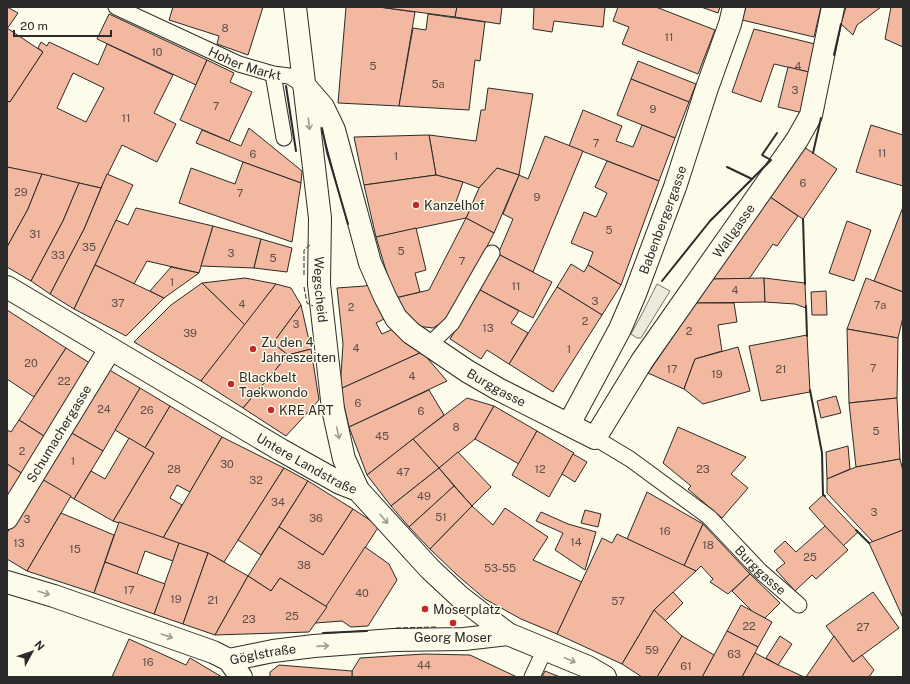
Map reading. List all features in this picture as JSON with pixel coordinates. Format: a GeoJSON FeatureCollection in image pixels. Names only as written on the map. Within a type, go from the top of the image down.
{"type":"FeatureCollection","features":[{"type":"Feature","properties":{"kind":"street","name":"Hoher Markt"},"geometry":{"type":"LineString","coordinates":[[295,7],[304,85]]}},
{"type":"Feature","properties":{"kind":"street","name":"Babenbergergasse"},"geometry":{"type":"LineString","coordinates":[[569,424],[620,329],[635,294],[675,187],[707,88],[730,24],[734,7]]}},
{"type":"Feature","properties":{"kind":"street","name":"Wallgasse"},"geometry":{"type":"LineString","coordinates":[[595,438],[642,360],[797,140],[810,115],[833,7]]}},
{"type":"Feature","properties":{"kind":"street","name":"Burggasse"},"geometry":{"type":"LineString","coordinates":[[304,85],[324,107],[334,130],[370,263],[385,298],[396,318],[411,333],[467,371],[498,389],[595,438]]}},
{"type":"Feature","properties":{"kind":"street","name":"Wegscheid"},"geometry":{"type":"LineString","coordinates":[[304,85],[320,218],[319,284],[333,409],[344,459],[358,490]]}},
{"type":"Feature","properties":{"kind":"street","name":"Untere Landstraße"},"geometry":{"type":"LineString","coordinates":[[7,286],[281,450],[358,490],[430,569],[460,597],[508,634],[588,667],[605,677]]}},
{"type":"Feature","properties":{"kind":"street","name":"Schumachergasse"},"geometry":{"type":"LineString","coordinates":[[7,518],[110,348]]}},
{"type":"Feature","properties":{"kind":"street","name":"Göglstraße"},"geometry":{"type":"LineString","coordinates":[[7,582],[54,596],[213,652],[235,669],[273,651],[314,646],[393,640],[464,639],[508,634]]}},
{"type":"Feature","properties":{"kind":"lane","name":"Hoher Markt"},"geometry":{"type":"LineString","coordinates":[[116,7],[239,64],[273,74],[289,76],[304,85]]}},
{"type":"Feature","properties":{"kind":"lane"},"geometry":{"type":"LineString","coordinates":[[273,74],[284,138]]}},
{"type":"Feature","properties":{"kind":"lane"},"geometry":{"type":"LineString","coordinates":[[429,344],[452,322],[492,253]]}},
{"type":"Feature","properties":{"kind":"lane","name":"Burggasse"},"geometry":{"type":"LineString","coordinates":[[595,438],[630,459],[709,518],[760,571],[799,606]]}},
{"type":"Feature","properties":{"kind":"lane"},"geometry":{"type":"LineString","coordinates":[[532,677],[545,649]]}},
{"type":"Feature","properties":{"kind":"shaded area"},"geometry":{"type":"Polygon","coordinates":[[[657,284],[670,291],[641,338],[637,338],[631,334],[657,284]]]}},
{"type":"Feature","properties":{"kind":"building"},"geometry":{"type":"Polygon","coordinates":[[[7,7],[18,13],[7,29],[7,7]]]}},
{"type":"Feature","properties":{"kind":"building"},"geometry":{"type":"Polygon","coordinates":[[[173,7],[263,7],[248,55],[217,44],[219,36],[169,20],[173,7]]]}},
{"type":"Feature","properties":{"kind":"building"},"geometry":{"type":"Polygon","coordinates":[[[346,7],[379,7],[415,12],[399,106],[338,103],[346,7]]]}},
{"type":"Feature","properties":{"kind":"building"},"geometry":{"type":"Polygon","coordinates":[[[379,7],[457,7],[455,17],[379,7]]]}},
{"type":"Feature","properties":{"kind":"building"},"geometry":{"type":"Polygon","coordinates":[[[457,7],[502,7],[500,24],[455,17],[457,7]]]}},
{"type":"Feature","properties":{"kind":"building"},"geometry":{"type":"Polygon","coordinates":[[[534,7],[605,7],[603,27],[554,21],[552,32],[533,29],[534,7]]]}},
{"type":"Feature","properties":{"kind":"building"},"geometry":{"type":"Polygon","coordinates":[[[618,7],[656,7],[715,30],[698,74],[622,44],[629,27],[613,21],[618,7]]]}},
{"type":"Feature","properties":{"kind":"building"},"geometry":{"type":"Polygon","coordinates":[[[701,7],[720,7],[718,13],[701,7]]]}},
{"type":"Feature","properties":{"kind":"building"},"geometry":{"type":"Polygon","coordinates":[[[746,7],[821,7],[814,37],[742,20],[746,7]]]}},
{"type":"Feature","properties":{"kind":"building"},"geometry":{"type":"Polygon","coordinates":[[[846,7],[881,7],[857,25],[853,35],[841,24],[846,7]]]}},
{"type":"Feature","properties":{"kind":"building"},"geometry":{"type":"Polygon","coordinates":[[[891,7],[903,7],[903,47],[885,39],[891,7]]]}},
{"type":"Feature","properties":{"kind":"building"},"geometry":{"type":"Polygon","coordinates":[[[109,14],[207,60],[196,85],[97,39],[109,14]]]}},
{"type":"Feature","properties":{"kind":"building"},"geometry":{"type":"Polygon","coordinates":[[[428,14],[485,22],[480,61],[475,60],[469,110],[399,106],[413,28],[426,30],[428,14]]]}},
{"type":"Feature","properties":{"kind":"building"},"geometry":{"type":"Polygon","coordinates":[[[7,28],[43,52],[10,102],[7,101],[7,28]]]}},
{"type":"Feature","properties":{"kind":"building"},"geometry":{"type":"Polygon","coordinates":[[[754,29],[819,45],[813,73],[774,64],[761,102],[732,92],[754,29]]]}},
{"type":"Feature","properties":{"kind":"building"},"geometry":{"type":"Polygon","coordinates":[[[41,42],[47,46],[49,42],[98,65],[107,44],[173,75],[154,113],[176,124],[157,162],[122,145],[101,188],[7,167],[7,101],[10,102],[43,52],[38,48],[41,42]],[[73,73],[57,108],[86,122],[104,88],[73,73]]]}},
{"type":"Feature","properties":{"kind":"building"},"geometry":{"type":"Polygon","coordinates":[[[207,60],[234,73],[230,82],[252,92],[229,141],[180,120],[207,60]]]}},
{"type":"Feature","properties":{"kind":"building"},"geometry":{"type":"Polygon","coordinates":[[[638,61],[696,84],[689,102],[631,79],[638,61]]]}},
{"type":"Feature","properties":{"kind":"building"},"geometry":{"type":"Polygon","coordinates":[[[788,67],[813,73],[803,113],[778,107],[788,67]]]}},
{"type":"Feature","properties":{"kind":"building"},"geometry":{"type":"Polygon","coordinates":[[[631,79],[689,102],[675,138],[617,115],[631,79]]]}},
{"type":"Feature","properties":{"kind":"building"},"geometry":{"type":"Polygon","coordinates":[[[488,88],[533,94],[519,175],[497,168],[479,188],[436,175],[429,135],[476,141],[481,110],[485,110],[488,88]]]}},
{"type":"Feature","properties":{"kind":"building"},"geometry":{"type":"Polygon","coordinates":[[[583,110],[622,126],[616,141],[633,147],[642,125],[675,138],[659,181],[569,146],[583,110]]]}},
{"type":"Feature","properties":{"kind":"building"},"geometry":{"type":"Polygon","coordinates":[[[871,125],[903,135],[903,186],[856,172],[871,125]]]}},
{"type":"Feature","properties":{"kind":"building"},"geometry":{"type":"Polygon","coordinates":[[[249,128],[302,171],[301,183],[196,143],[202,130],[241,146],[249,128]]]}},
{"type":"Feature","properties":{"kind":"building"},"geometry":{"type":"Polygon","coordinates":[[[429,135],[436,175],[364,185],[354,137],[429,135]]]}},
{"type":"Feature","properties":{"kind":"building"},"geometry":{"type":"Polygon","coordinates":[[[545,136],[583,151],[533,272],[498,254],[513,219],[503,214],[519,175],[528,179],[545,136]]]}},
{"type":"Feature","properties":{"kind":"building"},"geometry":{"type":"Polygon","coordinates":[[[804,147],[837,169],[803,219],[770,197],[804,147]]]}},
{"type":"Feature","properties":{"kind":"building"},"geometry":{"type":"Polygon","coordinates":[[[607,161],[659,181],[621,285],[588,265],[593,252],[571,243],[584,212],[596,217],[607,193],[595,187],[607,161]]]}},
{"type":"Feature","properties":{"kind":"building"},"geometry":{"type":"Polygon","coordinates":[[[243,162],[301,183],[292,242],[179,203],[191,168],[235,184],[243,162]]]}},
{"type":"Feature","properties":{"kind":"building"},"geometry":{"type":"Polygon","coordinates":[[[7,167],[42,174],[28,209],[7,247],[7,167]]]}},
{"type":"Feature","properties":{"kind":"building"},"geometry":{"type":"Polygon","coordinates":[[[497,168],[519,175],[494,233],[466,218],[479,188],[497,168]]]}},
{"type":"Feature","properties":{"kind":"building"},"geometry":{"type":"Polygon","coordinates":[[[42,174],[79,183],[63,221],[31,281],[7,267],[7,247],[28,209],[42,174]]]}},
{"type":"Feature","properties":{"kind":"building"},"geometry":{"type":"Polygon","coordinates":[[[107,174],[133,185],[74,309],[50,294],[84,229],[107,174]]]}},
{"type":"Feature","properties":{"kind":"building","name":"Kanzelhof"},"geometry":{"type":"Polygon","coordinates":[[[436,175],[463,182],[456,202],[471,208],[466,218],[376,237],[364,185],[436,175]]]}},
{"type":"Feature","properties":{"kind":"building"},"geometry":{"type":"Polygon","coordinates":[[[79,183],[101,188],[84,229],[50,294],[31,281],[63,221],[79,183]]]}},
{"type":"Feature","properties":{"kind":"building"},"geometry":{"type":"Polygon","coordinates":[[[770,197],[798,216],[777,246],[773,244],[749,279],[713,279],[770,197]]]}},
{"type":"Feature","properties":{"kind":"building"},"geometry":{"type":"Polygon","coordinates":[[[903,207],[903,292],[874,281],[903,207]]]}},
{"type":"Feature","properties":{"kind":"building"},"geometry":{"type":"Polygon","coordinates":[[[136,208],[213,226],[199,273],[147,261],[134,284],[95,265],[116,220],[128,225],[136,208]]]}},
{"type":"Feature","properties":{"kind":"building"},"geometry":{"type":"Polygon","coordinates":[[[466,218],[494,233],[457,305],[446,320],[433,328],[417,326],[395,298],[429,290],[466,218]]]}},
{"type":"Feature","properties":{"kind":"building"},"geometry":{"type":"Polygon","coordinates":[[[847,221],[871,230],[854,281],[829,273],[847,221]]]}},
{"type":"Feature","properties":{"kind":"building"},"geometry":{"type":"Polygon","coordinates":[[[213,226],[261,239],[254,268],[201,266],[213,226]]]}},
{"type":"Feature","properties":{"kind":"building"},"geometry":{"type":"Polygon","coordinates":[[[416,228],[426,270],[415,273],[420,292],[395,298],[376,237],[416,228]]]}},
{"type":"Feature","properties":{"kind":"building"},"geometry":{"type":"Polygon","coordinates":[[[261,239],[292,248],[287,272],[254,268],[261,239]]]}},
{"type":"Feature","properties":{"kind":"building"},"geometry":{"type":"Polygon","coordinates":[[[498,254],[552,282],[533,318],[480,290],[498,254]]]}},
{"type":"Feature","properties":{"kind":"building"},"geometry":{"type":"Polygon","coordinates":[[[571,264],[584,272],[588,265],[621,285],[602,315],[557,287],[571,264]]]}},
{"type":"Feature","properties":{"kind":"building"},"geometry":{"type":"Polygon","coordinates":[[[95,265],[164,298],[126,336],[74,309],[95,265]]]}},
{"type":"Feature","properties":{"kind":"building"},"geometry":{"type":"Polygon","coordinates":[[[171,267],[199,273],[164,298],[150,291],[171,267]]]}},
{"type":"Feature","properties":{"kind":"building"},"geometry":{"type":"Polygon","coordinates":[[[245,278],[276,284],[245,325],[202,283],[245,278]]]}},
{"type":"Feature","properties":{"kind":"building"},"geometry":{"type":"Polygon","coordinates":[[[764,278],[765,302],[696,303],[713,279],[764,278]]]}},
{"type":"Feature","properties":{"kind":"building"},"geometry":{"type":"Polygon","coordinates":[[[764,278],[805,283],[806,308],[795,304],[765,302],[764,278]]]}},
{"type":"Feature","properties":{"kind":"building"},"geometry":{"type":"Polygon","coordinates":[[[866,278],[903,292],[903,317],[898,338],[847,329],[866,278]]]}},
{"type":"Feature","properties":{"kind":"building"},"geometry":{"type":"Polygon","coordinates":[[[202,283],[245,325],[201,381],[134,342],[171,305],[202,283]]]}},
{"type":"Feature","properties":{"kind":"building","name":"Zu den 4 Jahreszeiten"},"geometry":{"type":"Polygon","coordinates":[[[276,284],[291,288],[301,305],[273,343],[288,355],[243,408],[201,381],[276,284]]]}},
{"type":"Feature","properties":{"kind":"building"},"geometry":{"type":"Polygon","coordinates":[[[368,285],[386,318],[376,323],[382,334],[393,329],[422,352],[340,389],[343,344],[337,288],[368,285]]]}},
{"type":"Feature","properties":{"kind":"building"},"geometry":{"type":"Polygon","coordinates":[[[557,287],[602,315],[553,392],[509,364],[557,287]]]}},
{"type":"Feature","properties":{"kind":"building"},"geometry":{"type":"Polygon","coordinates":[[[480,290],[519,311],[511,323],[528,333],[509,364],[487,350],[481,359],[450,339],[480,290]]]}},
{"type":"Feature","properties":{"kind":"building"},"geometry":{"type":"Polygon","coordinates":[[[826,291],[827,315],[812,315],[811,292],[826,291]]]}},
{"type":"Feature","properties":{"kind":"building"},"geometry":{"type":"Polygon","coordinates":[[[696,303],[734,303],[737,322],[718,325],[722,351],[695,359],[684,389],[648,373],[696,303]]]}},
{"type":"Feature","properties":{"kind":"building"},"geometry":{"type":"Polygon","coordinates":[[[301,305],[311,349],[288,355],[273,343],[301,305]]]}},
{"type":"Feature","properties":{"kind":"building"},"geometry":{"type":"Polygon","coordinates":[[[7,310],[66,348],[34,397],[7,379],[7,310]]]}},
{"type":"Feature","properties":{"kind":"building"},"geometry":{"type":"Polygon","coordinates":[[[847,329],[898,338],[897,398],[849,403],[847,329]]]}},
{"type":"Feature","properties":{"kind":"building"},"geometry":{"type":"Polygon","coordinates":[[[807,335],[810,392],[761,401],[749,346],[807,335]]]}},
{"type":"Feature","properties":{"kind":"building"},"geometry":{"type":"Polygon","coordinates":[[[738,347],[750,391],[703,404],[684,389],[695,359],[738,347]]]}},
{"type":"Feature","properties":{"kind":"building"},"geometry":{"type":"Polygon","coordinates":[[[66,348],[93,365],[47,438],[19,420],[66,348]]]}},
{"type":"Feature","properties":{"kind":"building"},"geometry":{"type":"Polygon","coordinates":[[[311,349],[319,400],[286,436],[243,408],[288,355],[311,349]]]}},
{"type":"Feature","properties":{"kind":"building"},"geometry":{"type":"Polygon","coordinates":[[[422,352],[447,381],[349,427],[340,389],[422,352]]]}},
{"type":"Feature","properties":{"kind":"building"},"geometry":{"type":"Polygon","coordinates":[[[106,368],[140,388],[103,451],[68,431],[106,368]]]}},
{"type":"Feature","properties":{"kind":"building"},"geometry":{"type":"Polygon","coordinates":[[[140,388],[170,406],[145,448],[115,430],[140,388]]]}},
{"type":"Feature","properties":{"kind":"building"},"geometry":{"type":"Polygon","coordinates":[[[429,390],[444,415],[367,475],[349,427],[429,390]]]}},
{"type":"Feature","properties":{"kind":"building"},"geometry":{"type":"Polygon","coordinates":[[[836,396],[841,413],[821,418],[817,401],[836,396]]]}},
{"type":"Feature","properties":{"kind":"building"},"geometry":{"type":"Polygon","coordinates":[[[467,398],[494,406],[475,439],[439,468],[413,439],[467,398]]]}},
{"type":"Feature","properties":{"kind":"building"},"geometry":{"type":"Polygon","coordinates":[[[897,398],[900,459],[856,467],[849,403],[897,398]]]}},
{"type":"Feature","properties":{"kind":"building"},"geometry":{"type":"Polygon","coordinates":[[[170,406],[222,437],[190,492],[177,485],[170,498],[182,505],[163,538],[113,521],[154,453],[145,448],[170,406]]]}},
{"type":"Feature","properties":{"kind":"building"},"geometry":{"type":"Polygon","coordinates":[[[494,406],[537,431],[519,464],[475,439],[494,406]]]}},
{"type":"Feature","properties":{"kind":"building"},"geometry":{"type":"Polygon","coordinates":[[[19,420],[47,438],[23,474],[7,464],[7,430],[11,432],[19,420]]]}},
{"type":"Feature","properties":{"kind":"building"},"geometry":{"type":"Polygon","coordinates":[[[678,427],[746,457],[731,474],[748,488],[722,518],[688,489],[691,486],[663,463],[678,427]]]}},
{"type":"Feature","properties":{"kind":"building"},"geometry":{"type":"Polygon","coordinates":[[[68,431],[103,451],[74,499],[40,478],[68,431]]]}},
{"type":"Feature","properties":{"kind":"building"},"geometry":{"type":"Polygon","coordinates":[[[537,431],[574,453],[549,497],[512,475],[537,431]]]}},
{"type":"Feature","properties":{"kind":"building"},"geometry":{"type":"Polygon","coordinates":[[[222,437],[284,468],[224,562],[208,553],[163,538],[222,437]]]}},
{"type":"Feature","properties":{"kind":"building"},"geometry":{"type":"Polygon","coordinates":[[[129,438],[154,453],[113,521],[74,499],[91,471],[105,479],[129,438]]]}},
{"type":"Feature","properties":{"kind":"building"},"geometry":{"type":"Polygon","coordinates":[[[413,439],[439,468],[391,506],[367,475],[413,439]]]}},
{"type":"Feature","properties":{"kind":"building"},"geometry":{"type":"Polygon","coordinates":[[[848,446],[850,469],[827,479],[826,452],[848,446]]]}},
{"type":"Feature","properties":{"kind":"building"},"geometry":{"type":"Polygon","coordinates":[[[458,452],[491,487],[472,506],[439,468],[458,452]]]}},
{"type":"Feature","properties":{"kind":"building"},"geometry":{"type":"Polygon","coordinates":[[[573,454],[587,462],[575,482],[562,474],[573,454]]]}},
{"type":"Feature","properties":{"kind":"building"},"geometry":{"type":"Polygon","coordinates":[[[900,459],[903,471],[903,530],[873,542],[827,493],[827,479],[856,467],[900,459]]]}},
{"type":"Feature","properties":{"kind":"building"},"geometry":{"type":"Polygon","coordinates":[[[7,464],[23,474],[7,502],[7,464]]]}},
{"type":"Feature","properties":{"kind":"building"},"geometry":{"type":"Polygon","coordinates":[[[284,468],[308,481],[261,555],[238,540],[284,468]]]}},
{"type":"Feature","properties":{"kind":"building"},"geometry":{"type":"Polygon","coordinates":[[[439,468],[454,486],[409,527],[391,506],[439,468]]]}},
{"type":"Feature","properties":{"kind":"building"},"geometry":{"type":"Polygon","coordinates":[[[40,478],[71,496],[27,571],[7,559],[7,533],[40,478]]]}},
{"type":"Feature","properties":{"kind":"building"},"geometry":{"type":"Polygon","coordinates":[[[308,481],[353,509],[323,555],[279,527],[308,481]]]}},
{"type":"Feature","properties":{"kind":"building"},"geometry":{"type":"Polygon","coordinates":[[[454,486],[472,506],[430,549],[409,527],[454,486]]]}},
{"type":"Feature","properties":{"kind":"building"},"geometry":{"type":"Polygon","coordinates":[[[647,492],[703,524],[684,566],[627,539],[647,492]]]}},
{"type":"Feature","properties":{"kind":"building"},"geometry":{"type":"Polygon","coordinates":[[[823,495],[858,532],[843,546],[809,508],[823,495]]]}},
{"type":"Feature","properties":{"kind":"building"},"geometry":{"type":"Polygon","coordinates":[[[472,506],[493,525],[505,508],[548,537],[533,560],[582,582],[557,634],[521,619],[485,599],[430,549],[472,506]]]}},
{"type":"Feature","properties":{"kind":"building"},"geometry":{"type":"Polygon","coordinates":[[[353,509],[379,526],[327,607],[280,578],[271,591],[248,576],[279,527],[323,555],[353,509]]]}},
{"type":"Feature","properties":{"kind":"building"},"geometry":{"type":"Polygon","coordinates":[[[585,510],[601,514],[598,527],[581,523],[585,510]]]}},
{"type":"Feature","properties":{"kind":"building"},"geometry":{"type":"Polygon","coordinates":[[[541,512],[568,524],[596,532],[585,570],[555,550],[563,533],[536,521],[541,512]]]}},
{"type":"Feature","properties":{"kind":"building"},"geometry":{"type":"Polygon","coordinates":[[[61,513],[114,535],[94,593],[27,571],[61,513]]]}},
{"type":"Feature","properties":{"kind":"building"},"geometry":{"type":"Polygon","coordinates":[[[119,522],[179,543],[173,561],[145,551],[137,574],[105,562],[119,522]]]}},
{"type":"Feature","properties":{"kind":"building"},"geometry":{"type":"Polygon","coordinates":[[[703,524],[750,574],[728,594],[710,582],[713,579],[701,566],[696,571],[684,566],[703,524]]]}},
{"type":"Feature","properties":{"kind":"building"},"geometry":{"type":"Polygon","coordinates":[[[825,526],[848,550],[816,579],[812,575],[795,591],[776,570],[785,563],[774,551],[785,541],[796,552],[825,526]]]}},
{"type":"Feature","properties":{"kind":"building"},"geometry":{"type":"Polygon","coordinates":[[[903,530],[903,618],[869,543],[903,530]]]}},
{"type":"Feature","properties":{"kind":"building"},"geometry":{"type":"Polygon","coordinates":[[[617,534],[696,571],[654,610],[622,664],[557,634],[602,538],[612,543],[617,534]]]}},
{"type":"Feature","properties":{"kind":"building"},"geometry":{"type":"Polygon","coordinates":[[[179,543],[208,553],[183,624],[154,614],[179,543]]]}},
{"type":"Feature","properties":{"kind":"building"},"geometry":{"type":"Polygon","coordinates":[[[365,547],[389,564],[397,580],[368,626],[351,627],[342,621],[315,623],[365,547]]]}},
{"type":"Feature","properties":{"kind":"building"},"geometry":{"type":"Polygon","coordinates":[[[208,553],[248,576],[215,635],[183,624],[208,553]]]}},
{"type":"Feature","properties":{"kind":"building"},"geometry":{"type":"Polygon","coordinates":[[[105,562],[165,584],[154,614],[94,593],[105,562]]]}},
{"type":"Feature","properties":{"kind":"building"},"geometry":{"type":"Polygon","coordinates":[[[750,574],[780,603],[765,618],[753,612],[732,591],[750,574]]]}},
{"type":"Feature","properties":{"kind":"building"},"geometry":{"type":"Polygon","coordinates":[[[248,576],[271,591],[280,578],[327,607],[309,632],[215,635],[248,576]]]}},
{"type":"Feature","properties":{"kind":"building"},"geometry":{"type":"Polygon","coordinates":[[[673,592],[683,603],[665,621],[654,610],[673,592]]]}},
{"type":"Feature","properties":{"kind":"building"},"geometry":{"type":"Polygon","coordinates":[[[873,592],[899,628],[853,662],[826,626],[873,592]]]}},
{"type":"Feature","properties":{"kind":"building"},"geometry":{"type":"Polygon","coordinates":[[[741,605],[772,622],[758,647],[727,631],[741,605]]]}},
{"type":"Feature","properties":{"kind":"building"},"geometry":{"type":"Polygon","coordinates":[[[654,610],[682,636],[657,677],[642,677],[622,664],[654,610]]]}},
{"type":"Feature","properties":{"kind":"building"},"geometry":{"type":"Polygon","coordinates":[[[727,631],[758,647],[742,677],[702,677],[727,631]]]}},
{"type":"Feature","properties":{"kind":"building"},"geometry":{"type":"Polygon","coordinates":[[[682,636],[714,655],[702,677],[657,677],[682,636]]]}},
{"type":"Feature","properties":{"kind":"building"},"geometry":{"type":"Polygon","coordinates":[[[780,636],[792,644],[778,665],[766,658],[780,636]]]}},
{"type":"Feature","properties":{"kind":"building"},"geometry":{"type":"Polygon","coordinates":[[[834,636],[853,662],[862,655],[874,670],[869,677],[806,677],[834,636]]]}},
{"type":"Feature","properties":{"kind":"building"},"geometry":{"type":"Polygon","coordinates":[[[129,639],[186,665],[190,658],[222,677],[112,677],[129,639]]]}},
{"type":"Feature","properties":{"kind":"building"},"geometry":{"type":"Polygon","coordinates":[[[755,653],[778,665],[804,677],[742,677],[755,653]]]}},
{"type":"Feature","properties":{"kind":"building"},"geometry":{"type":"Polygon","coordinates":[[[424,654],[470,655],[517,677],[352,677],[352,671],[360,658],[424,654]]]}},
{"type":"Feature","properties":{"kind":"building"},"geometry":{"type":"Polygon","coordinates":[[[279,665],[352,671],[352,677],[270,677],[270,672],[279,665]]]}},
{"type":"Feature","properties":{"kind":"building"},"geometry":{"type":"Polygon","coordinates":[[[545,671],[560,677],[542,677],[545,671]]]}},
{"type":"Feature","properties":{"kind":"fence"},"geometry":{"type":"LineString","coordinates":[[304,275],[304,250],[311,244]]}},
{"type":"Feature","properties":{"kind":"fence"},"geometry":{"type":"LineString","coordinates":[[304,287],[307,303],[313,306]]}},
{"type":"Feature","properties":{"kind":"fence"},"geometry":{"type":"LineString","coordinates":[[396,628],[437,627]]}},
{"type":"Feature","properties":{"kind":"wall"},"geometry":{"type":"LineString","coordinates":[[834,55],[841,24]]}},
{"type":"Feature","properties":{"kind":"wall"},"geometry":{"type":"LineString","coordinates":[[286,86],[296,151]]}},
{"type":"Feature","properties":{"kind":"wall"},"geometry":{"type":"LineString","coordinates":[[813,153],[821,118]]}},
{"type":"Feature","properties":{"kind":"wall"},"geometry":{"type":"LineString","coordinates":[[322,128],[327,152],[348,224]]}},
{"type":"Feature","properties":{"kind":"wall"},"geometry":{"type":"LineString","coordinates":[[662,281],[710,221],[771,160],[762,155],[777,133]]}},
{"type":"Feature","properties":{"kind":"wall"},"geometry":{"type":"LineString","coordinates":[[727,167],[752,179]]}},
{"type":"Feature","properties":{"kind":"wall"},"geometry":{"type":"LineString","coordinates":[[803,219],[805,284]]}},
{"type":"Feature","properties":{"kind":"wall"},"geometry":{"type":"LineString","coordinates":[[806,306],[807,336]]}},
{"type":"Feature","properties":{"kind":"wall"},"geometry":{"type":"LineString","coordinates":[[810,390],[822,453],[823,495],[825,496]]}},
{"type":"Feature","properties":{"kind":"wall"},"geometry":{"type":"LineString","coordinates":[[856,530],[869,543]]}},
{"type":"Feature","properties":{"kind":"wall"},"geometry":{"type":"LineString","coordinates":[[323,633],[367,631]]}},
{"type":"Feature","properties":{"kind":"place","name":"Kanzelhof"},"geometry":{"type":"Point","coordinates":[416,205]}},
{"type":"Feature","properties":{"kind":"place","name":"Zu den 4 Jahreszeiten"},"geometry":{"type":"Point","coordinates":[253,349]}},
{"type":"Feature","properties":{"kind":"place","name":"Blackbelt Taekwondo"},"geometry":{"type":"Point","coordinates":[231,384]}},
{"type":"Feature","properties":{"kind":"place","name":"KRE ART"},"geometry":{"type":"Point","coordinates":[271,410]}},
{"type":"Feature","properties":{"kind":"place","name":"Moserplatz"},"geometry":{"type":"Point","coordinates":[425,609]}},
{"type":"Feature","properties":{"kind":"place","name":"Georg Moser"},"geometry":{"type":"Point","coordinates":[453,623]}}]}
